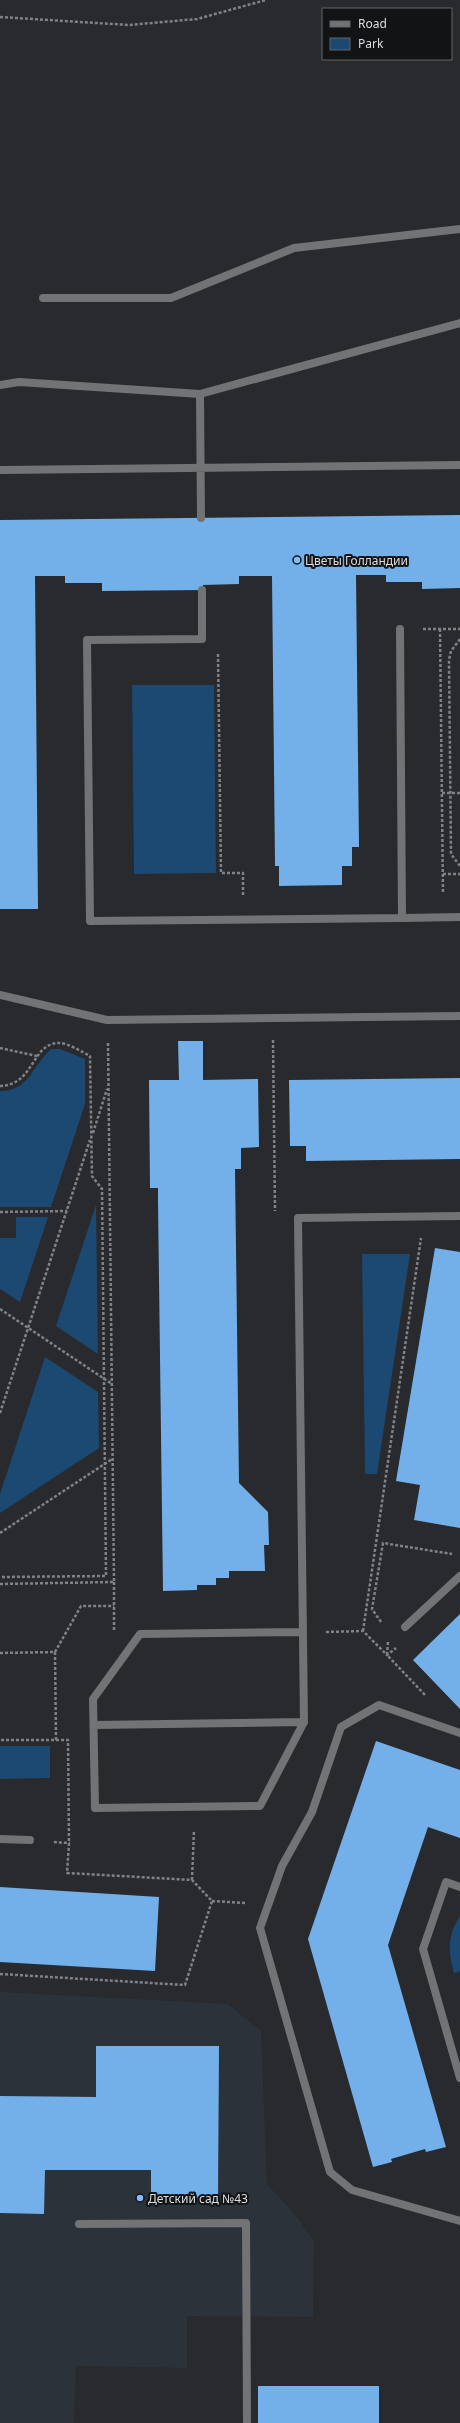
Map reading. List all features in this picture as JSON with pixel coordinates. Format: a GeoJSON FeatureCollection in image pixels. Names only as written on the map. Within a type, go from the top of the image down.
{"type":"FeatureCollection","features":[{"type":"Feature","properties":{"kind":"street"},"geometry":{"type":"LineString","coordinates":[[43,298],[171,298],[294,248],[460,228]]}},
{"type":"Feature","properties":{"kind":"street"},"geometry":{"type":"LineString","coordinates":[[0,385],[19,382],[200,394],[460,323]]}},
{"type":"Feature","properties":{"kind":"street"},"geometry":{"type":"LineString","coordinates":[[200,394],[201,518]]}},
{"type":"Feature","properties":{"kind":"street"},"geometry":{"type":"LineString","coordinates":[[0,470],[460,465]]}},
{"type":"Feature","properties":{"kind":"street"},"geometry":{"type":"LineString","coordinates":[[202,590],[202,639],[87,640],[90,921],[460,917]]}},
{"type":"Feature","properties":{"kind":"street"},"geometry":{"type":"LineString","coordinates":[[400,629],[402,918]]}},
{"type":"Feature","properties":{"kind":"street"},"geometry":{"type":"LineString","coordinates":[[0,996],[107,1020],[460,1016]]}},
{"type":"Feature","properties":{"kind":"street"},"geometry":{"type":"LineString","coordinates":[[303,1632],[140,1634],[94,1699],[95,1808],[260,1806],[304,1722],[303,1632],[298,1218],[460,1216]]}},
{"type":"Feature","properties":{"kind":"street"},"geometry":{"type":"LineString","coordinates":[[405,1627],[460,1576]]}},
{"type":"Feature","properties":{"kind":"street"},"geometry":{"type":"LineString","coordinates":[[460,1733],[379,1705],[341,1727],[312,1812],[282,1866],[260,1928],[330,2172],[352,2190],[460,2221]]}},
{"type":"Feature","properties":{"kind":"street"},"geometry":{"type":"LineString","coordinates":[[94,1724],[304,1722]]}},
{"type":"Feature","properties":{"kind":"street"},"geometry":{"type":"LineString","coordinates":[[0,1839],[30,1840]]}},
{"type":"Feature","properties":{"kind":"street"},"geometry":{"type":"LineString","coordinates":[[460,1887],[446,1882],[423,1949],[460,2078]]}},
{"type":"Feature","properties":{"kind":"street"},"geometry":{"type":"LineString","coordinates":[[79,2224],[246,2223],[247,2423]]}},
{"type":"Feature","properties":{"kind":"path"},"geometry":{"type":"LineString","coordinates":[[0,17],[129,25],[197,19],[266,0]]}},
{"type":"Feature","properties":{"kind":"path"},"geometry":{"type":"LineString","coordinates":[[400,629],[460,628]]}},
{"type":"Feature","properties":{"kind":"path"},"geometry":{"type":"LineString","coordinates":[[440,629],[443,917]]}},
{"type":"Feature","properties":{"kind":"path"},"geometry":{"type":"LineString","coordinates":[[202,639],[218,638],[221,873],[243,873],[243,919]]}},
{"type":"Feature","properties":{"kind":"path"},"geometry":{"type":"LineString","coordinates":[[460,639],[451,652],[449,660],[450,854],[460,866]]}},
{"type":"Feature","properties":{"kind":"path"},"geometry":{"type":"LineString","coordinates":[[442,793],[460,793]]}},
{"type":"Feature","properties":{"kind":"path"},"geometry":{"type":"LineString","coordinates":[[443,874],[460,874]]}},
{"type":"Feature","properties":{"kind":"path"},"geometry":{"type":"LineString","coordinates":[[272,1018],[275,1218],[298,1218]]}},
{"type":"Feature","properties":{"kind":"path"},"geometry":{"type":"LineString","coordinates":[[107,1020],[115,1669]]}},
{"type":"Feature","properties":{"kind":"path"},"geometry":{"type":"LineString","coordinates":[[0,1086],[10,1086],[23,1078],[37,1056],[49,1045],[60,1043],[90,1056],[92,1176],[102,1189],[106,1576],[0,1577]]}},
{"type":"Feature","properties":{"kind":"path"},"geometry":{"type":"LineString","coordinates":[[0,1048],[37,1056]]}},
{"type":"Feature","properties":{"kind":"path"},"geometry":{"type":"LineString","coordinates":[[0,1413],[108,1086]]}},
{"type":"Feature","properties":{"kind":"path"},"geometry":{"type":"LineString","coordinates":[[0,1212],[67,1211]]}},
{"type":"Feature","properties":{"kind":"path"},"geometry":{"type":"LineString","coordinates":[[363,1632],[424,1216]]}},
{"type":"Feature","properties":{"kind":"path"},"geometry":{"type":"LineString","coordinates":[[0,1309],[112,1384]]}},
{"type":"Feature","properties":{"kind":"path"},"geometry":{"type":"LineString","coordinates":[[0,1533],[112,1460]]}},
{"type":"Feature","properties":{"kind":"path"},"geometry":{"type":"LineString","coordinates":[[381,1622],[372,1609],[383,1543],[460,1555]]}},
{"type":"Feature","properties":{"kind":"path"},"geometry":{"type":"LineString","coordinates":[[0,1584],[114,1582]]}},
{"type":"Feature","properties":{"kind":"path"},"geometry":{"type":"LineString","coordinates":[[56,1740],[55,1652],[81,1606],[114,1606]]}},
{"type":"Feature","properties":{"kind":"path"},"geometry":{"type":"LineString","coordinates":[[303,1632],[363,1632],[428,1698]]}},
{"type":"Feature","properties":{"kind":"path"},"geometry":{"type":"LineString","coordinates":[[387,1656],[389,1634]]}},
{"type":"Feature","properties":{"kind":"path"},"geometry":{"type":"LineString","coordinates":[[0,1653],[55,1652]]}},
{"type":"Feature","properties":{"kind":"path"},"geometry":{"type":"LineString","coordinates":[[0,1740],[68,1740],[69,1843],[67,1872],[192,1880],[212,1901],[268,1904]]}},
{"type":"Feature","properties":{"kind":"path"},"geometry":{"type":"LineString","coordinates":[[192,1880],[195,1807]]}},
{"type":"Feature","properties":{"kind":"path"},"geometry":{"type":"LineString","coordinates":[[30,1840],[69,1843]]}},
{"type":"Feature","properties":{"kind":"path"},"geometry":{"type":"LineString","coordinates":[[0,1974],[185,1986],[212,1901]]}},
{"type":"Feature","properties":{"kind":"shaded area","name":"Детский сад №43"},"geometry":{"type":"Polygon","coordinates":[[[0,1992],[228,2004],[261,2031],[267,2184],[293,2212],[314,2241],[313,2317],[187,2316],[187,2368],[76,2366],[74,2423],[0,2423],[0,1992]]]}},
{"type":"Feature","properties":{"kind":"green space"},"geometry":{"type":"Polygon","coordinates":[[[132,685],[214,685],[216,873],[134,874],[132,685]]]}},
{"type":"Feature","properties":{"kind":"green space"},"geometry":{"type":"Polygon","coordinates":[[[51,1049],[60,1049],[85,1059],[85,1104],[51,1207],[0,1207],[0,1091],[18,1087],[24,1082],[51,1049]]]}},
{"type":"Feature","properties":{"kind":"green space"},"geometry":{"type":"Polygon","coordinates":[[[96,1205],[98,1354],[56,1326],[96,1205]]]}},
{"type":"Feature","properties":{"kind":"green space"},"geometry":{"type":"Polygon","coordinates":[[[16,1217],[48,1217],[20,1302],[0,1289],[0,1238],[16,1238],[16,1217]]]}},
{"type":"Feature","properties":{"kind":"green space"},"geometry":{"type":"Polygon","coordinates":[[[362,1254],[410,1254],[377,1474],[365,1474],[362,1254]]]}},
{"type":"Feature","properties":{"kind":"green space"},"geometry":{"type":"Polygon","coordinates":[[[45,1357],[98,1392],[99,1448],[0,1513],[0,1494],[45,1357]]]}},
{"type":"Feature","properties":{"kind":"green space"},"geometry":{"type":"Polygon","coordinates":[[[0,1746],[50,1746],[50,1778],[0,1779],[0,1746]]]}},
{"type":"Feature","properties":{"kind":"green space"},"geometry":{"type":"Polygon","coordinates":[[[460,1916],[460,1971],[454,1973],[450,1944],[453,1930],[460,1916]]]}},
{"type":"Feature","properties":{"kind":"building"},"geometry":{"type":"Polygon","coordinates":[[[460,515],[460,588],[422,589],[422,582],[386,582],[386,575],[356,575],[359,847],[352,847],[352,866],[342,866],[342,885],[279,886],[279,866],[275,866],[272,576],[239,576],[239,584],[203,585],[203,590],[102,591],[102,583],[65,583],[65,576],[35,576],[38,909],[0,909],[0,520],[460,515]]]}},
{"type":"Feature","properties":{"kind":"building"},"geometry":{"type":"Polygon","coordinates":[[[178,1041],[203,1041],[203,1080],[258,1079],[259,1147],[241,1148],[241,1169],[235,1169],[239,1483],[268,1512],[269,1545],[264,1545],[265,1571],[229,1571],[229,1578],[216,1578],[216,1585],[197,1585],[197,1590],[163,1591],[158,1188],[150,1188],[149,1080],[179,1080],[178,1041]]]}},
{"type":"Feature","properties":{"kind":"building"},"geometry":{"type":"Polygon","coordinates":[[[460,1078],[460,1159],[306,1161],[306,1146],[290,1146],[289,1080],[460,1078]]]}},
{"type":"Feature","properties":{"kind":"building"},"geometry":{"type":"Polygon","coordinates":[[[435,1248],[460,1252],[460,1528],[414,1520],[420,1485],[396,1481],[435,1248]]]}},
{"type":"Feature","properties":{"kind":"building"},"geometry":{"type":"Polygon","coordinates":[[[460,1614],[460,1709],[413,1660],[460,1614]]]}},
{"type":"Feature","properties":{"kind":"building"},"geometry":{"type":"Polygon","coordinates":[[[376,1741],[460,1770],[460,1838],[428,1827],[388,1945],[446,2147],[426,2152],[425,2149],[391,2159],[392,2162],[373,2167],[308,1939],[376,1741]]]}},
{"type":"Feature","properties":{"kind":"building"},"geometry":{"type":"Polygon","coordinates":[[[0,1887],[159,1897],[155,1971],[0,1962],[0,1887]]]}},
{"type":"Feature","properties":{"kind":"building"},"geometry":{"type":"Polygon","coordinates":[[[96,2046],[219,2046],[218,2198],[151,2197],[151,2170],[45,2170],[44,2214],[0,2213],[0,2096],[96,2097],[96,2046]]]}},
{"type":"Feature","properties":{"kind":"building"},"geometry":{"type":"Polygon","coordinates":[[[258,2386],[379,2386],[379,2423],[258,2423],[258,2386]]]}},
{"type":"Feature","properties":{"kind":"place","name":"Цветы Голландии"},"geometry":{"type":"Point","coordinates":[297,560]}},
{"type":"Feature","properties":{"kind":"place","name":"Детский сад №43"},"geometry":{"type":"Point","coordinates":[140,2198]}}]}
